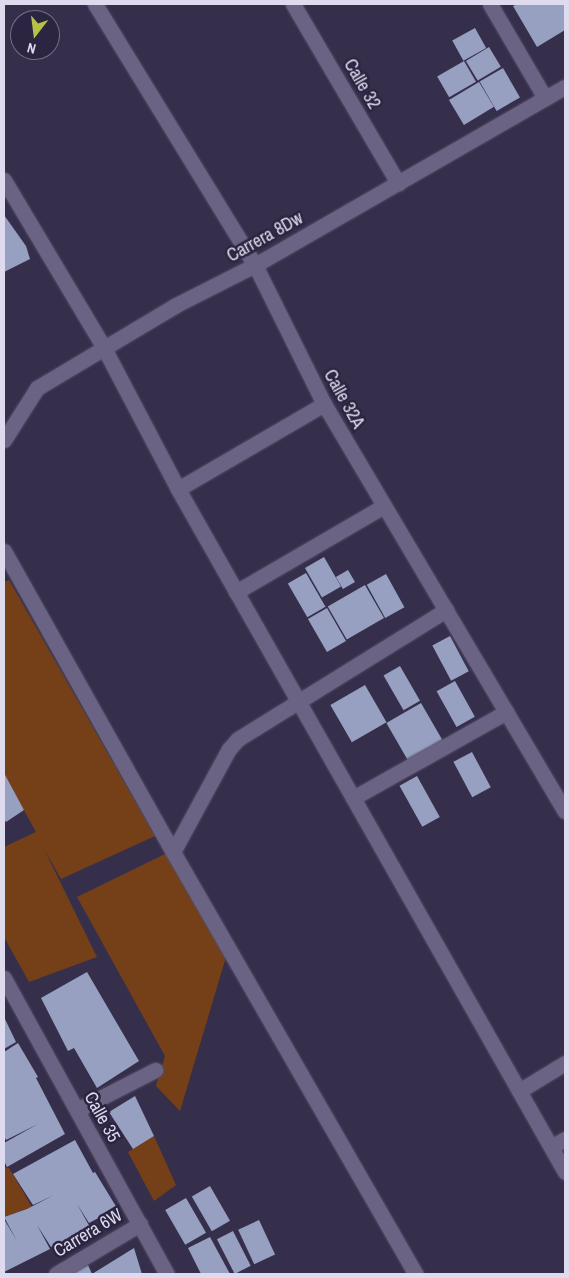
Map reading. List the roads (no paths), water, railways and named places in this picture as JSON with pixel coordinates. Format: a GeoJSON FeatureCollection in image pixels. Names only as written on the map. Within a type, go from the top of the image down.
{"type":"FeatureCollection","features":[{"type":"Feature","properties":{"kind":"street","name":"Calle 32A"},"geometry":{"type":"LineString","coordinates":[[95,4],[255,265],[324,404],[565,811]]}},
{"type":"Feature","properties":{"kind":"street","name":"Calle 32"},"geometry":{"type":"LineString","coordinates":[[293,4],[398,183]]}},
{"type":"Feature","properties":{"kind":"street"},"geometry":{"type":"LineString","coordinates":[[490,4],[545,98]]}},
{"type":"Feature","properties":{"kind":"street","name":"Carrera 8Dw"},"geometry":{"type":"LineString","coordinates":[[4,440],[37,388],[176,305],[255,265],[565,87]]}},
{"type":"Feature","properties":{"kind":"street"},"geometry":{"type":"LineString","coordinates":[[4,180],[104,348],[178,489],[565,1172]]}},
{"type":"Feature","properties":{"kind":"street"},"geometry":{"type":"LineString","coordinates":[[178,489],[324,404]]}},
{"type":"Feature","properties":{"kind":"street"},"geometry":{"type":"LineString","coordinates":[[236,592],[384,506]]}},
{"type":"Feature","properties":{"kind":"street"},"geometry":{"type":"LineString","coordinates":[[4,551],[173,852],[416,1274]]}},
{"type":"Feature","properties":{"kind":"street"},"geometry":{"type":"LineString","coordinates":[[173,852],[229,749],[250,731],[446,610]]}},
{"type":"Feature","properties":{"kind":"street"},"geometry":{"type":"LineString","coordinates":[[353,798],[506,712]]}},
{"type":"Feature","properties":{"kind":"street","name":"Calle 35"},"geometry":{"type":"LineString","coordinates":[[4,978],[167,1274]]}},
{"type":"Feature","properties":{"kind":"street"},"geometry":{"type":"LineString","coordinates":[[519,1091],[565,1064]]}},
{"type":"Feature","properties":{"kind":"street"},"geometry":{"type":"LineString","coordinates":[[77,1110],[155,1070]]}},
{"type":"Feature","properties":{"kind":"street"},"geometry":{"type":"LineString","coordinates":[[551,1147],[565,1139]]}},
{"type":"Feature","properties":{"kind":"street","name":"Carrera 6W"},"geometry":{"type":"LineString","coordinates":[[56,1274],[140,1224]]}}]}
